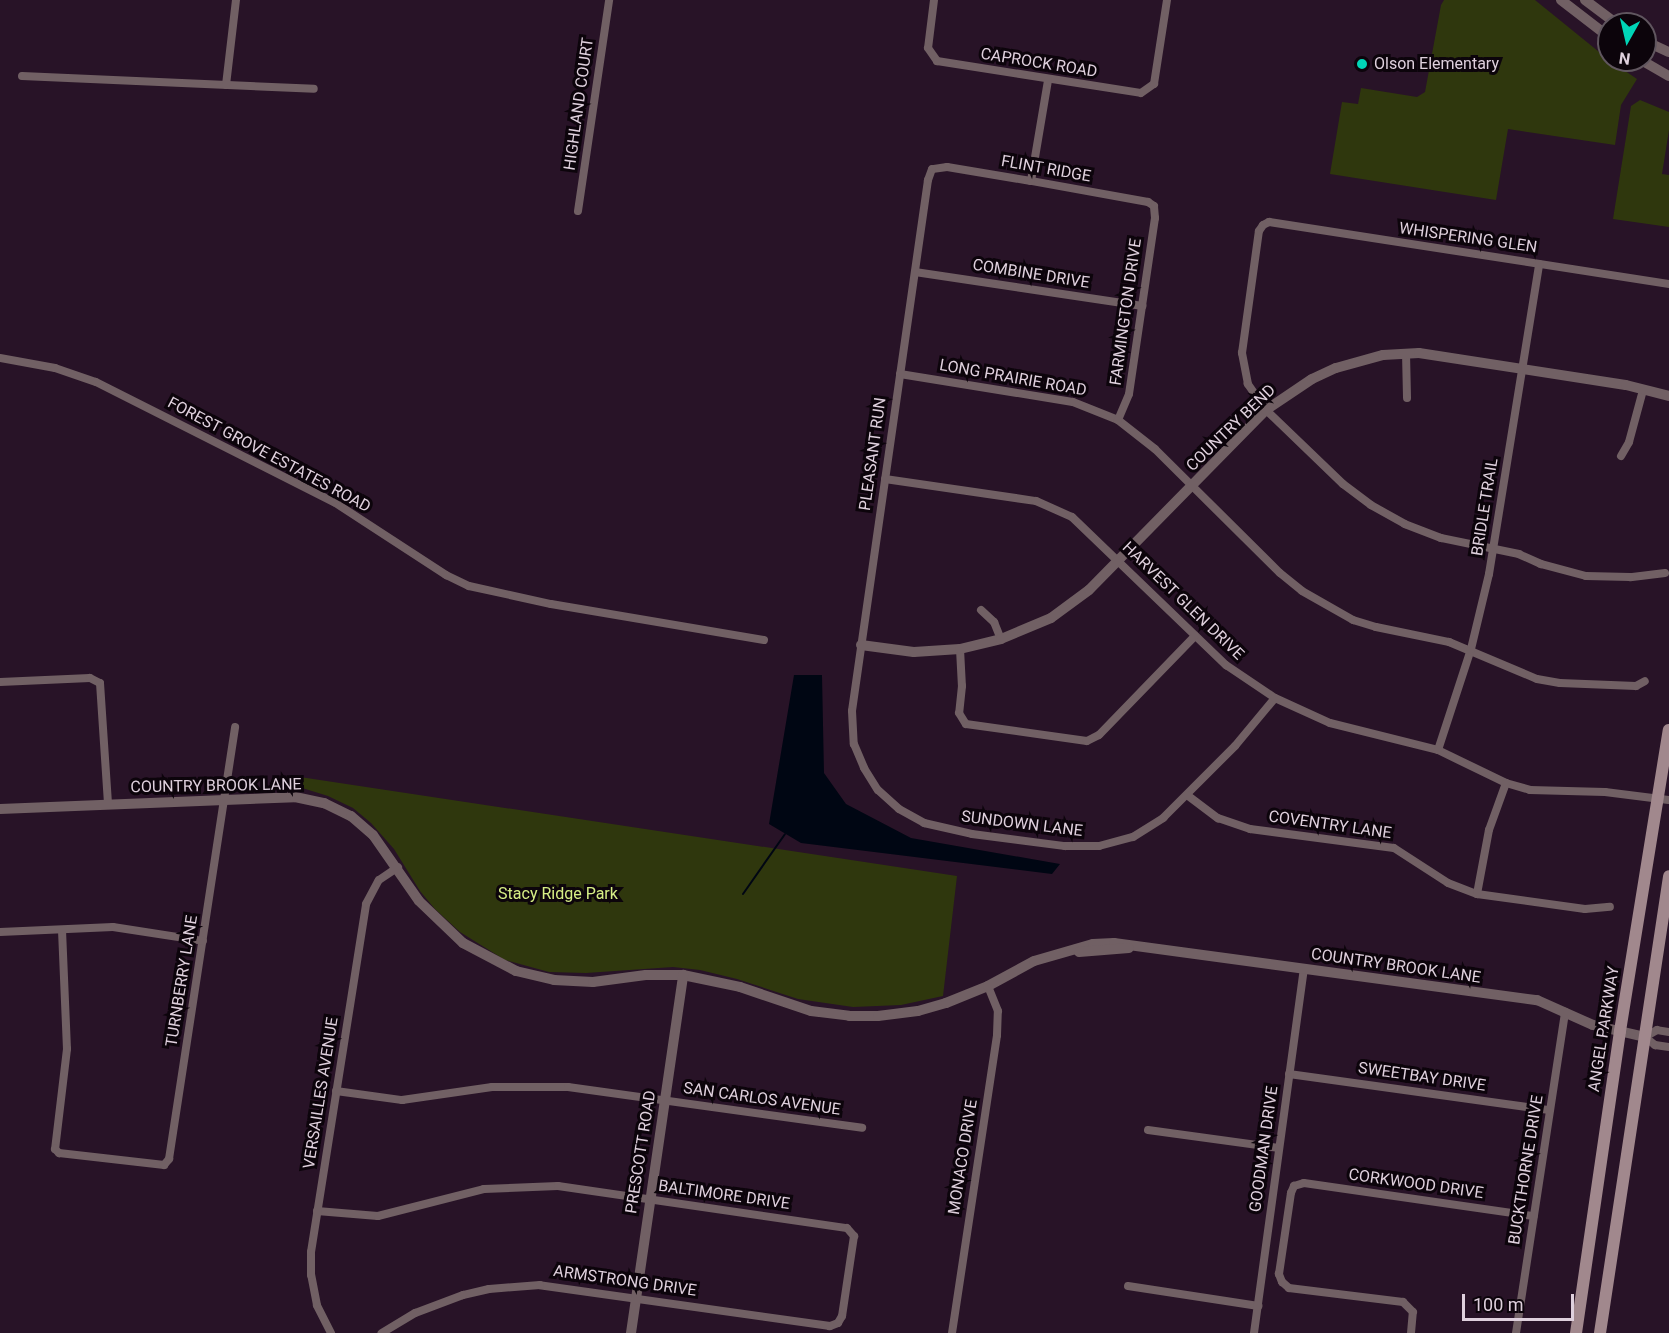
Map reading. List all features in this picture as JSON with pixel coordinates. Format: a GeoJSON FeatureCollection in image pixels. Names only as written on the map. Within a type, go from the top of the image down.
{"type":"FeatureCollection","features":[{"type":"Feature","properties":{"kind":"main road","name":"ANGEL PARKWAY"},"geometry":{"type":"LineString","coordinates":[[1576,1333],[1620,1031],[1664,799],[1669,730]]}},
{"type":"Feature","properties":{"kind":"main road"},"geometry":{"type":"LineString","coordinates":[[1600,1333],[1669,876]]}},
{"type":"Feature","properties":{"kind":"street"},"geometry":{"type":"LineString","coordinates":[[226,85],[236,0]]}},
{"type":"Feature","properties":{"kind":"street","name":"HIGHLAND COURT"},"geometry":{"type":"LineString","coordinates":[[578,212],[609,0]]}},
{"type":"Feature","properties":{"kind":"street","name":"CAPROCK ROAD"},"geometry":{"type":"LineString","coordinates":[[934,0],[927,42],[930,55],[942,63],[1135,93],[1146,92],[1155,78],[1167,0]]}},
{"type":"Feature","properties":{"kind":"street"},"geometry":{"type":"LineString","coordinates":[[1585,0],[1601,12]]}},
{"type":"Feature","properties":{"kind":"street"},"geometry":{"type":"LineString","coordinates":[[1563,1],[1597,28]]}},
{"type":"Feature","properties":{"kind":"street"},"geometry":{"type":"LineString","coordinates":[[22,76],[314,89]]}},
{"type":"Feature","properties":{"kind":"street"},"geometry":{"type":"LineString","coordinates":[[1031,181],[1048,80]]}},
{"type":"Feature","properties":{"kind":"street","name":"FLINT RIDGE"},"geometry":{"type":"LineString","coordinates":[[932,169],[947,167],[1148,202],[1154,206]]}},
{"type":"Feature","properties":{"kind":"street","name":"PLEASANT RUN"},"geometry":{"type":"LineString","coordinates":[[854,744],[852,711],[932,169]]}},
{"type":"Feature","properties":{"kind":"street","name":"FARMINGTON DRIVE"},"geometry":{"type":"LineString","coordinates":[[1118,420],[1129,394],[1154,206]]}},
{"type":"Feature","properties":{"kind":"street","name":"WHISPERING GLEN"},"geometry":{"type":"LineString","coordinates":[[1266,410],[1248,384],[1242,353],[1259,231],[1263,225],[1273,222],[1669,284]]}},
{"type":"Feature","properties":{"kind":"street","name":"BRIDLE TRAIL"},"geometry":{"type":"LineString","coordinates":[[1438,750],[1471,649],[1494,549],[1539,264]]}},
{"type":"Feature","properties":{"kind":"street","name":"COMBINE DRIVE"},"geometry":{"type":"LineString","coordinates":[[915,272],[1142,306]]}},
{"type":"Feature","properties":{"kind":"street"},"geometry":{"type":"LineString","coordinates":[[1406,353],[1407,398]]}},
{"type":"Feature","properties":{"kind":"street","name":"COUNTRY BEND"},"geometry":{"type":"LineString","coordinates":[[861,645],[914,652],[960,649],[1001,639],[1031,628],[1071,605],[1119,561],[1266,410],[1311,379],[1365,359],[1419,353],[1522,368],[1669,396]]}},
{"type":"Feature","properties":{"kind":"street","name":"FOREST GROVE ESTATES ROAD"},"geometry":{"type":"LineString","coordinates":[[0,358],[56,368],[96,382],[334,502],[446,575],[469,586],[551,604],[764,640]]}},
{"type":"Feature","properties":{"kind":"street","name":"LONG PRAIRIE ROAD"},"geometry":{"type":"LineString","coordinates":[[900,374],[1073,402],[1118,420],[1155,448],[1280,573],[1332,610],[1376,627],[1449,642],[1471,649],[1537,679],[1560,683],[1636,686],[1646,681]]}},
{"type":"Feature","properties":{"kind":"street"},"geometry":{"type":"LineString","coordinates":[[1622,456],[1629,442],[1643,390]]}},
{"type":"Feature","properties":{"kind":"street"},"geometry":{"type":"LineString","coordinates":[[1266,410],[1343,484],[1371,505],[1405,524],[1442,538],[1494,549],[1586,576],[1630,577],[1665,573]]}},
{"type":"Feature","properties":{"kind":"street","name":"HARVEST GLEN DRIVE"},"geometry":{"type":"LineString","coordinates":[[885,479],[1036,501],[1053,507],[1087,529],[1226,665],[1275,698],[1330,723],[1438,750],[1506,783],[1545,792],[1605,792],[1664,799]]}},
{"type":"Feature","properties":{"kind":"street"},"geometry":{"type":"LineString","coordinates":[[981,610],[994,622],[1001,639]]}},
{"type":"Feature","properties":{"kind":"street"},"geometry":{"type":"LineString","coordinates":[[960,649],[962,686],[958,713],[963,721],[976,727],[1080,741],[1093,739],[1195,636]]}},
{"type":"Feature","properties":{"kind":"street"},"geometry":{"type":"LineString","coordinates":[[0,682],[90,678],[98,681],[102,688],[108,804]]}},
{"type":"Feature","properties":{"kind":"street","name":"SUNDOWN LANE"},"geometry":{"type":"LineString","coordinates":[[854,744],[864,768],[878,790],[899,809],[924,823],[972,834],[1065,846],[1099,846],[1119,842],[1147,830],[1187,795],[1257,722],[1275,698]]}},
{"type":"Feature","properties":{"kind":"street","name":"TURNBERRY LANE"},"geometry":{"type":"LineString","coordinates":[[62,930],[67,1049],[56,1150],[137,1164],[164,1165],[170,1159],[236,726]]}},
{"type":"Feature","properties":{"kind":"street"},"geometry":{"type":"LineString","coordinates":[[1477,894],[1489,830],[1506,783]]}},
{"type":"Feature","properties":{"kind":"street","name":"COVENTRY LANE"},"geometry":{"type":"LineString","coordinates":[[1187,795],[1218,818],[1250,829],[1394,848],[1448,884],[1477,894],[1585,909],[1610,906]]}},
{"type":"Feature","properties":{"kind":"street","name":"COUNTRY BROOK LANE"},"geometry":{"type":"LineString","coordinates":[[0,809],[295,797],[324,803],[363,825],[398,867],[419,901],[447,930],[479,954],[535,977],[573,982],[646,975],[683,975],[740,987],[811,1011],[849,1016],[878,1016],[918,1011],[988,986],[1034,961],[1064,952],[1113,951],[1137,947],[1537,1000],[1593,1025],[1645,1037],[1655,1045],[1669,1047]]}},
{"type":"Feature","properties":{"kind":"street","name":"VERSAILLES AVENUE"},"geometry":{"type":"LineString","coordinates":[[331,1333],[317,1305],[311,1275],[311,1252],[366,904],[379,880],[398,867]]}},
{"type":"Feature","properties":{"kind":"street"},"geometry":{"type":"LineString","coordinates":[[0,932],[113,927],[203,941]]}},
{"type":"Feature","properties":{"kind":"street","name":"GOODMAN DRIVE"},"geometry":{"type":"LineString","coordinates":[[1254,1333],[1304,969]]}},
{"type":"Feature","properties":{"kind":"street","name":"PRESCOTT ROAD"},"geometry":{"type":"LineString","coordinates":[[630,1333],[683,975]]}},
{"type":"Feature","properties":{"kind":"street","name":"MONACO DRIVE"},"geometry":{"type":"LineString","coordinates":[[952,1333],[997,1035],[998,1011],[988,986]]}},
{"type":"Feature","properties":{"kind":"street","name":"BUCKTHORNE DRIVE"},"geometry":{"type":"LineString","coordinates":[[1516,1333],[1565,1012]]}},
{"type":"Feature","properties":{"kind":"street","name":"COUNTRY BROOK LANE"},"geometry":{"type":"LineString","coordinates":[[1645,1037],[1657,1030],[1669,1032]]}},
{"type":"Feature","properties":{"kind":"street","name":"SWEETBAY DRIVE"},"geometry":{"type":"LineString","coordinates":[[1289,1074],[1550,1110]]}},
{"type":"Feature","properties":{"kind":"street","name":"SAN CARLOS AVENUE"},"geometry":{"type":"LineString","coordinates":[[336,1091],[402,1100],[484,1088],[543,1086],[593,1089],[862,1128]]}},
{"type":"Feature","properties":{"kind":"street"},"geometry":{"type":"LineString","coordinates":[[1148,1130],[1279,1148]]}},
{"type":"Feature","properties":{"kind":"street","name":"CORKWOOD DRIVE"},"geometry":{"type":"LineString","coordinates":[[1411,1333],[1413,1312],[1403,1302],[1289,1288],[1282,1282],[1279,1274],[1291,1193],[1295,1185],[1304,1183],[1534,1216]]}},
{"type":"Feature","properties":{"kind":"street","name":"BALTIMORE DRIVE"},"geometry":{"type":"LineString","coordinates":[[317,1211],[378,1216],[448,1196],[512,1186],[558,1186],[850,1229],[854,1239],[842,1316],[836,1324]]}},
{"type":"Feature","properties":{"kind":"street","name":"ARMSTRONG DRIVE"},"geometry":{"type":"LineString","coordinates":[[382,1333],[438,1303],[489,1289],[540,1285],[826,1325],[836,1324]]}},
{"type":"Feature","properties":{"kind":"street"},"geometry":{"type":"LineString","coordinates":[[1128,1286],[1258,1306]]}},
{"type":"Feature","properties":{"kind":"green space"},"geometry":{"type":"Polygon","coordinates":[[[1444,0],[1535,0],[1597,50],[1597,72],[1627,72],[1637,79],[1621,105],[1615,145],[1508,129],[1496,200],[1330,174],[1342,102],[1358,104],[1361,88],[1417,97],[1425,92],[1441,5],[1444,0]]]}},
{"type":"Feature","properties":{"kind":"green space"},"geometry":{"type":"Polygon","coordinates":[[[1640,100],[1669,112],[1669,130],[1662,174],[1669,175],[1669,227],[1613,219],[1631,106],[1640,100]]]}},
{"type":"Feature","properties":{"kind":"green space","name":"Stacy Ridge Park"},"geometry":{"type":"Polygon","coordinates":[[[300,777],[957,876],[943,996],[901,1005],[853,1007],[798,999],[737,979],[700,970],[673,967],[586,973],[549,972],[505,960],[460,932],[435,909],[420,891],[394,849],[371,823],[353,808],[328,796],[299,787],[300,777]]]}},
{"type":"Feature","properties":{"kind":"shaded area"},"geometry":{"type":"Polygon","coordinates":[[[794,675],[822,675],[824,773],[846,804],[911,838],[1060,864],[1052,874],[801,843],[769,824],[794,675]]]}},
{"type":"Feature","properties":{"kind":"waterway"},"geometry":{"type":"LineString","coordinates":[[743,894],[785,834]]}},
{"type":"Feature","properties":{"kind":"place","name":"Olson Elementary"},"geometry":{"type":"Point","coordinates":[1362,64]}}]}
